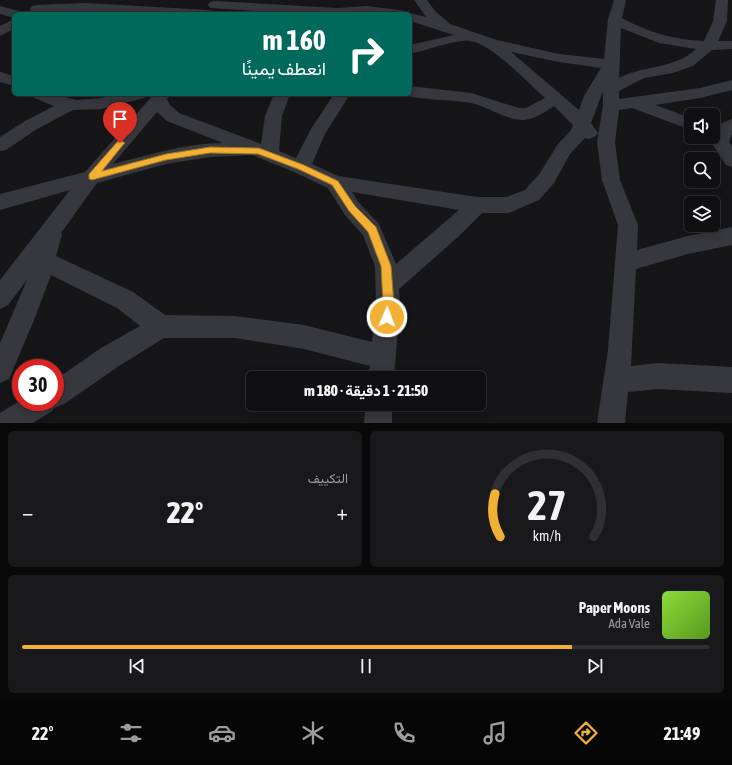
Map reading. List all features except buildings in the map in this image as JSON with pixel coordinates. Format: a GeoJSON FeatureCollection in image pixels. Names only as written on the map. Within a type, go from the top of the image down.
{"type":"FeatureCollection","features":[{"type":"Feature","properties":{"kind":"street"},"geometry":{"type":"LineString","coordinates":[[33,12],[51,0]]}},
{"type":"Feature","properties":{"kind":"street"},"geometry":{"type":"LineString","coordinates":[[420,0],[430,14],[448,28]]}},
{"type":"Feature","properties":{"kind":"street"},"geometry":{"type":"LineString","coordinates":[[611,423],[616,380],[628,225],[611,180],[606,142],[611,97],[611,65],[615,19],[620,0]]}},
{"type":"Feature","properties":{"kind":"street"},"geometry":{"type":"LineString","coordinates":[[611,97],[638,76],[679,67],[698,56],[712,41],[720,24],[722,0],[732,5]]}},
{"type":"Feature","properties":{"kind":"street"},"geometry":{"type":"LineString","coordinates":[[33,12],[85,7],[212,8],[301,12]]}},
{"type":"Feature","properties":{"kind":"street"},"geometry":{"type":"LineString","coordinates":[[0,10],[12,13]]}},
{"type":"Feature","properties":{"kind":"street"},"geometry":{"type":"LineString","coordinates":[[353,12],[366,10],[382,12]]}},
{"type":"Feature","properties":{"kind":"street"},"geometry":{"type":"LineString","coordinates":[[412,18],[448,28],[493,44],[560,58],[611,65]]}},
{"type":"Feature","properties":{"kind":"street"},"geometry":{"type":"LineString","coordinates":[[615,19],[630,28],[663,39],[695,45],[732,44]]}},
{"type":"Feature","properties":{"kind":"street"},"geometry":{"type":"LineString","coordinates":[[0,32],[12,24]]}},
{"type":"Feature","properties":{"kind":"street"},"geometry":{"type":"LineString","coordinates":[[412,49],[428,44],[471,36]]}},
{"type":"Feature","properties":{"kind":"street"},"geometry":{"type":"LineString","coordinates":[[708,45],[732,41]]}},
{"type":"Feature","properties":{"kind":"street"},"geometry":{"type":"LineString","coordinates":[[493,44],[582,123],[609,162]]}},
{"type":"Feature","properties":{"kind":"street"},"geometry":{"type":"LineString","coordinates":[[161,96],[163,108],[173,117],[301,167],[335,183],[477,205],[509,205],[532,195],[547,178],[564,149],[579,133],[592,96],[611,65]]}},
{"type":"Feature","properties":{"kind":"street"},"geometry":{"type":"LineString","coordinates":[[0,77],[12,80]]}},
{"type":"Feature","properties":{"kind":"street"},"geometry":{"type":"LineString","coordinates":[[633,103],[700,93],[732,85]]}},
{"type":"Feature","properties":{"kind":"street"},"geometry":{"type":"LineString","coordinates":[[412,92],[422,94],[447,94],[480,100],[501,108],[525,114],[555,99]]}},
{"type":"Feature","properties":{"kind":"street"},"geometry":{"type":"LineString","coordinates":[[43,96],[70,105],[106,104],[132,96]]}},
{"type":"Feature","properties":{"kind":"street"},"geometry":{"type":"LineString","coordinates":[[0,298],[92,176],[161,96]]}},
{"type":"Feature","properties":{"kind":"street"},"geometry":{"type":"LineString","coordinates":[[264,153],[273,118],[281,96]]}},
{"type":"Feature","properties":{"kind":"street"},"geometry":{"type":"LineString","coordinates":[[301,167],[317,133],[341,96]]}},
{"type":"Feature","properties":{"kind":"street"},"geometry":{"type":"LineString","coordinates":[[611,97],[633,103],[684,121]]}},
{"type":"Feature","properties":{"kind":"street"},"geometry":{"type":"LineString","coordinates":[[0,145],[31,125],[70,105]]}},
{"type":"Feature","properties":{"kind":"street"},"geometry":{"type":"LineString","coordinates":[[732,125],[726,128],[722,143],[732,160]]}},
{"type":"Feature","properties":{"kind":"street"},"geometry":{"type":"LineString","coordinates":[[0,202],[166,157],[210,150],[264,153]]}},
{"type":"Feature","properties":{"kind":"street"},"geometry":{"type":"LineString","coordinates":[[64,389],[110,357],[161,327],[195,326],[243,328],[304,337],[382,367],[388,304],[386,266],[372,230],[352,209],[335,183]]}},
{"type":"Feature","properties":{"kind":"street"},"geometry":{"type":"LineString","coordinates":[[387,286],[452,231],[477,205]]}},
{"type":"Feature","properties":{"kind":"street"},"geometry":{"type":"LineString","coordinates":[[0,370],[19,329],[45,261],[54,226]]}},
{"type":"Feature","properties":{"kind":"street"},"geometry":{"type":"LineString","coordinates":[[626,262],[688,244],[732,236]]}},
{"type":"Feature","properties":{"kind":"street"},"geometry":{"type":"LineString","coordinates":[[45,261],[124,300],[161,327]]}},
{"type":"Feature","properties":{"kind":"street"},"geometry":{"type":"LineString","coordinates":[[616,380],[658,376],[732,380]]}},
{"type":"Feature","properties":{"kind":"street"},"geometry":{"type":"LineString","coordinates":[[8,423],[28,411]]}},
{"type":"Feature","properties":{"kind":"street"},"geometry":{"type":"LineString","coordinates":[[378,423],[379,411]]}},
{"type":"Feature","properties":{"kind":"route"},"geometry":{"type":"LineString","coordinates":[[120,143],[92,176],[166,157],[210,150],[259,151],[301,167],[335,183],[352,209],[372,230],[386,266],[388,304],[387,317]]}}]}
